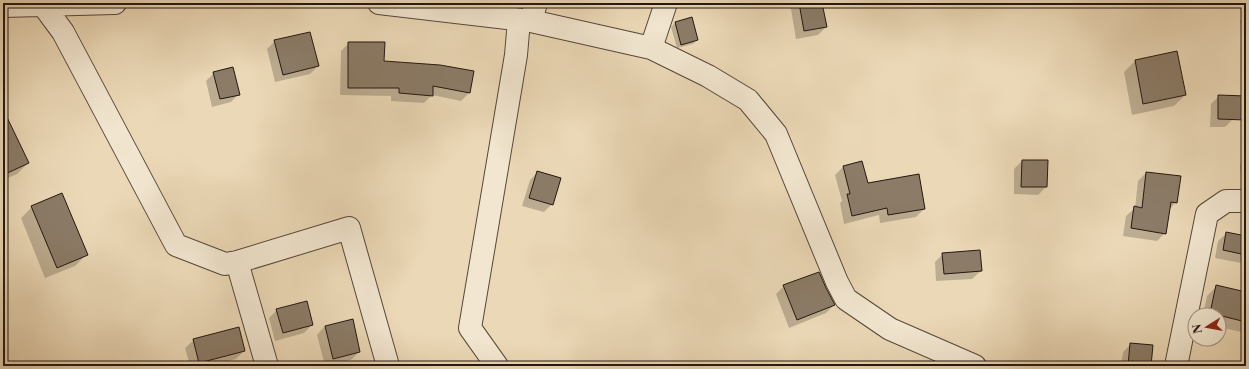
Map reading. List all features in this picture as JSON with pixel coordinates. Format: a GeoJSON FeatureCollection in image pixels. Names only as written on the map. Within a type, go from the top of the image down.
{"type":"FeatureCollection","features":[{"type":"Feature","properties":{"kind":"street"},"geometry":{"type":"LineString","coordinates":[[3,6],[115,3]]}},
{"type":"Feature","properties":{"kind":"street"},"geometry":{"type":"LineString","coordinates":[[379,3],[528,15],[651,48],[708,76],[748,100],[776,134],[837,282],[846,299],[890,329],[975,366]]}},
{"type":"Feature","properties":{"kind":"street"},"geometry":{"type":"LineString","coordinates":[[651,48],[666,3]]}},
{"type":"Feature","properties":{"kind":"street"},"geometry":{"type":"LineString","coordinates":[[43,5],[63,32],[176,245],[225,264],[237,262],[349,228],[388,366]]}},
{"type":"Feature","properties":{"kind":"street"},"geometry":{"type":"LineString","coordinates":[[497,366],[470,328],[516,55],[528,15]]}},
{"type":"Feature","properties":{"kind":"street"},"geometry":{"type":"LineString","coordinates":[[1176,366],[1207,214],[1226,201],[1246,201]]}},
{"type":"Feature","properties":{"kind":"street"},"geometry":{"type":"LineString","coordinates":[[237,262],[267,366]]}},
{"type":"Feature","properties":{"kind":"building"},"geometry":{"type":"Polygon","coordinates":[[[799,3],[822,3],[827,27],[804,31],[799,3]]]}},
{"type":"Feature","properties":{"kind":"building"},"geometry":{"type":"Polygon","coordinates":[[[692,17],[698,40],[681,45],[675,22],[692,17]]]}},
{"type":"Feature","properties":{"kind":"building"},"geometry":{"type":"Polygon","coordinates":[[[310,32],[319,66],[283,75],[274,40],[310,32]]]}},
{"type":"Feature","properties":{"kind":"building"},"geometry":{"type":"Polygon","coordinates":[[[348,42],[385,42],[384,61],[440,65],[474,71],[470,93],[433,86],[433,96],[399,93],[399,88],[348,88],[348,42]]]}},
{"type":"Feature","properties":{"kind":"building"},"geometry":{"type":"Polygon","coordinates":[[[1177,51],[1186,95],[1143,104],[1135,60],[1177,51]]]}},
{"type":"Feature","properties":{"kind":"building"},"geometry":{"type":"Polygon","coordinates":[[[233,67],[240,95],[220,99],[213,72],[233,67]]]}},
{"type":"Feature","properties":{"kind":"building"},"geometry":{"type":"Polygon","coordinates":[[[1218,95],[1246,96],[1246,120],[1218,119],[1218,95]]]}},
{"type":"Feature","properties":{"kind":"building"},"geometry":{"type":"Polygon","coordinates":[[[3,109],[29,163],[3,175],[3,109]]]}},
{"type":"Feature","properties":{"kind":"building"},"geometry":{"type":"Polygon","coordinates":[[[1022,160],[1048,160],[1047,187],[1021,187],[1022,160]]]}},
{"type":"Feature","properties":{"kind":"building"},"geometry":{"type":"Polygon","coordinates":[[[862,161],[868,183],[919,174],[925,209],[888,215],[887,208],[852,216],[847,194],[850,194],[843,166],[862,161]]]}},
{"type":"Feature","properties":{"kind":"building"},"geometry":{"type":"Polygon","coordinates":[[[537,171],[561,178],[553,205],[529,198],[537,171]]]}},
{"type":"Feature","properties":{"kind":"building"},"geometry":{"type":"Polygon","coordinates":[[[1146,172],[1181,176],[1177,203],[1171,202],[1166,234],[1131,228],[1134,206],[1142,208],[1146,172]]]}},
{"type":"Feature","properties":{"kind":"building"},"geometry":{"type":"Polygon","coordinates":[[[62,193],[88,255],[57,268],[31,206],[62,193]]]}},
{"type":"Feature","properties":{"kind":"building"},"geometry":{"type":"Polygon","coordinates":[[[1226,232],[1246,236],[1246,255],[1223,250],[1226,232]]]}},
{"type":"Feature","properties":{"kind":"building"},"geometry":{"type":"Polygon","coordinates":[[[980,250],[982,271],[944,274],[942,253],[980,250]]]}},
{"type":"Feature","properties":{"kind":"building"},"geometry":{"type":"Polygon","coordinates":[[[819,272],[835,305],[797,320],[783,285],[819,272]]]}},
{"type":"Feature","properties":{"kind":"building"},"geometry":{"type":"Polygon","coordinates":[[[1216,285],[1246,292],[1246,322],[1227,317],[1227,307],[1211,307],[1216,285]]]}},
{"type":"Feature","properties":{"kind":"building"},"geometry":{"type":"Polygon","coordinates":[[[307,301],[313,325],[283,333],[276,309],[307,301]]]}},
{"type":"Feature","properties":{"kind":"building"},"geometry":{"type":"Polygon","coordinates":[[[353,319],[360,352],[333,359],[325,326],[353,319]]]}},
{"type":"Feature","properties":{"kind":"building"},"geometry":{"type":"Polygon","coordinates":[[[239,327],[245,351],[199,363],[193,339],[239,327]]]}},
{"type":"Feature","properties":{"kind":"building"},"geometry":{"type":"Polygon","coordinates":[[[1130,343],[1153,345],[1151,366],[1128,366],[1130,343]]]}}]}
